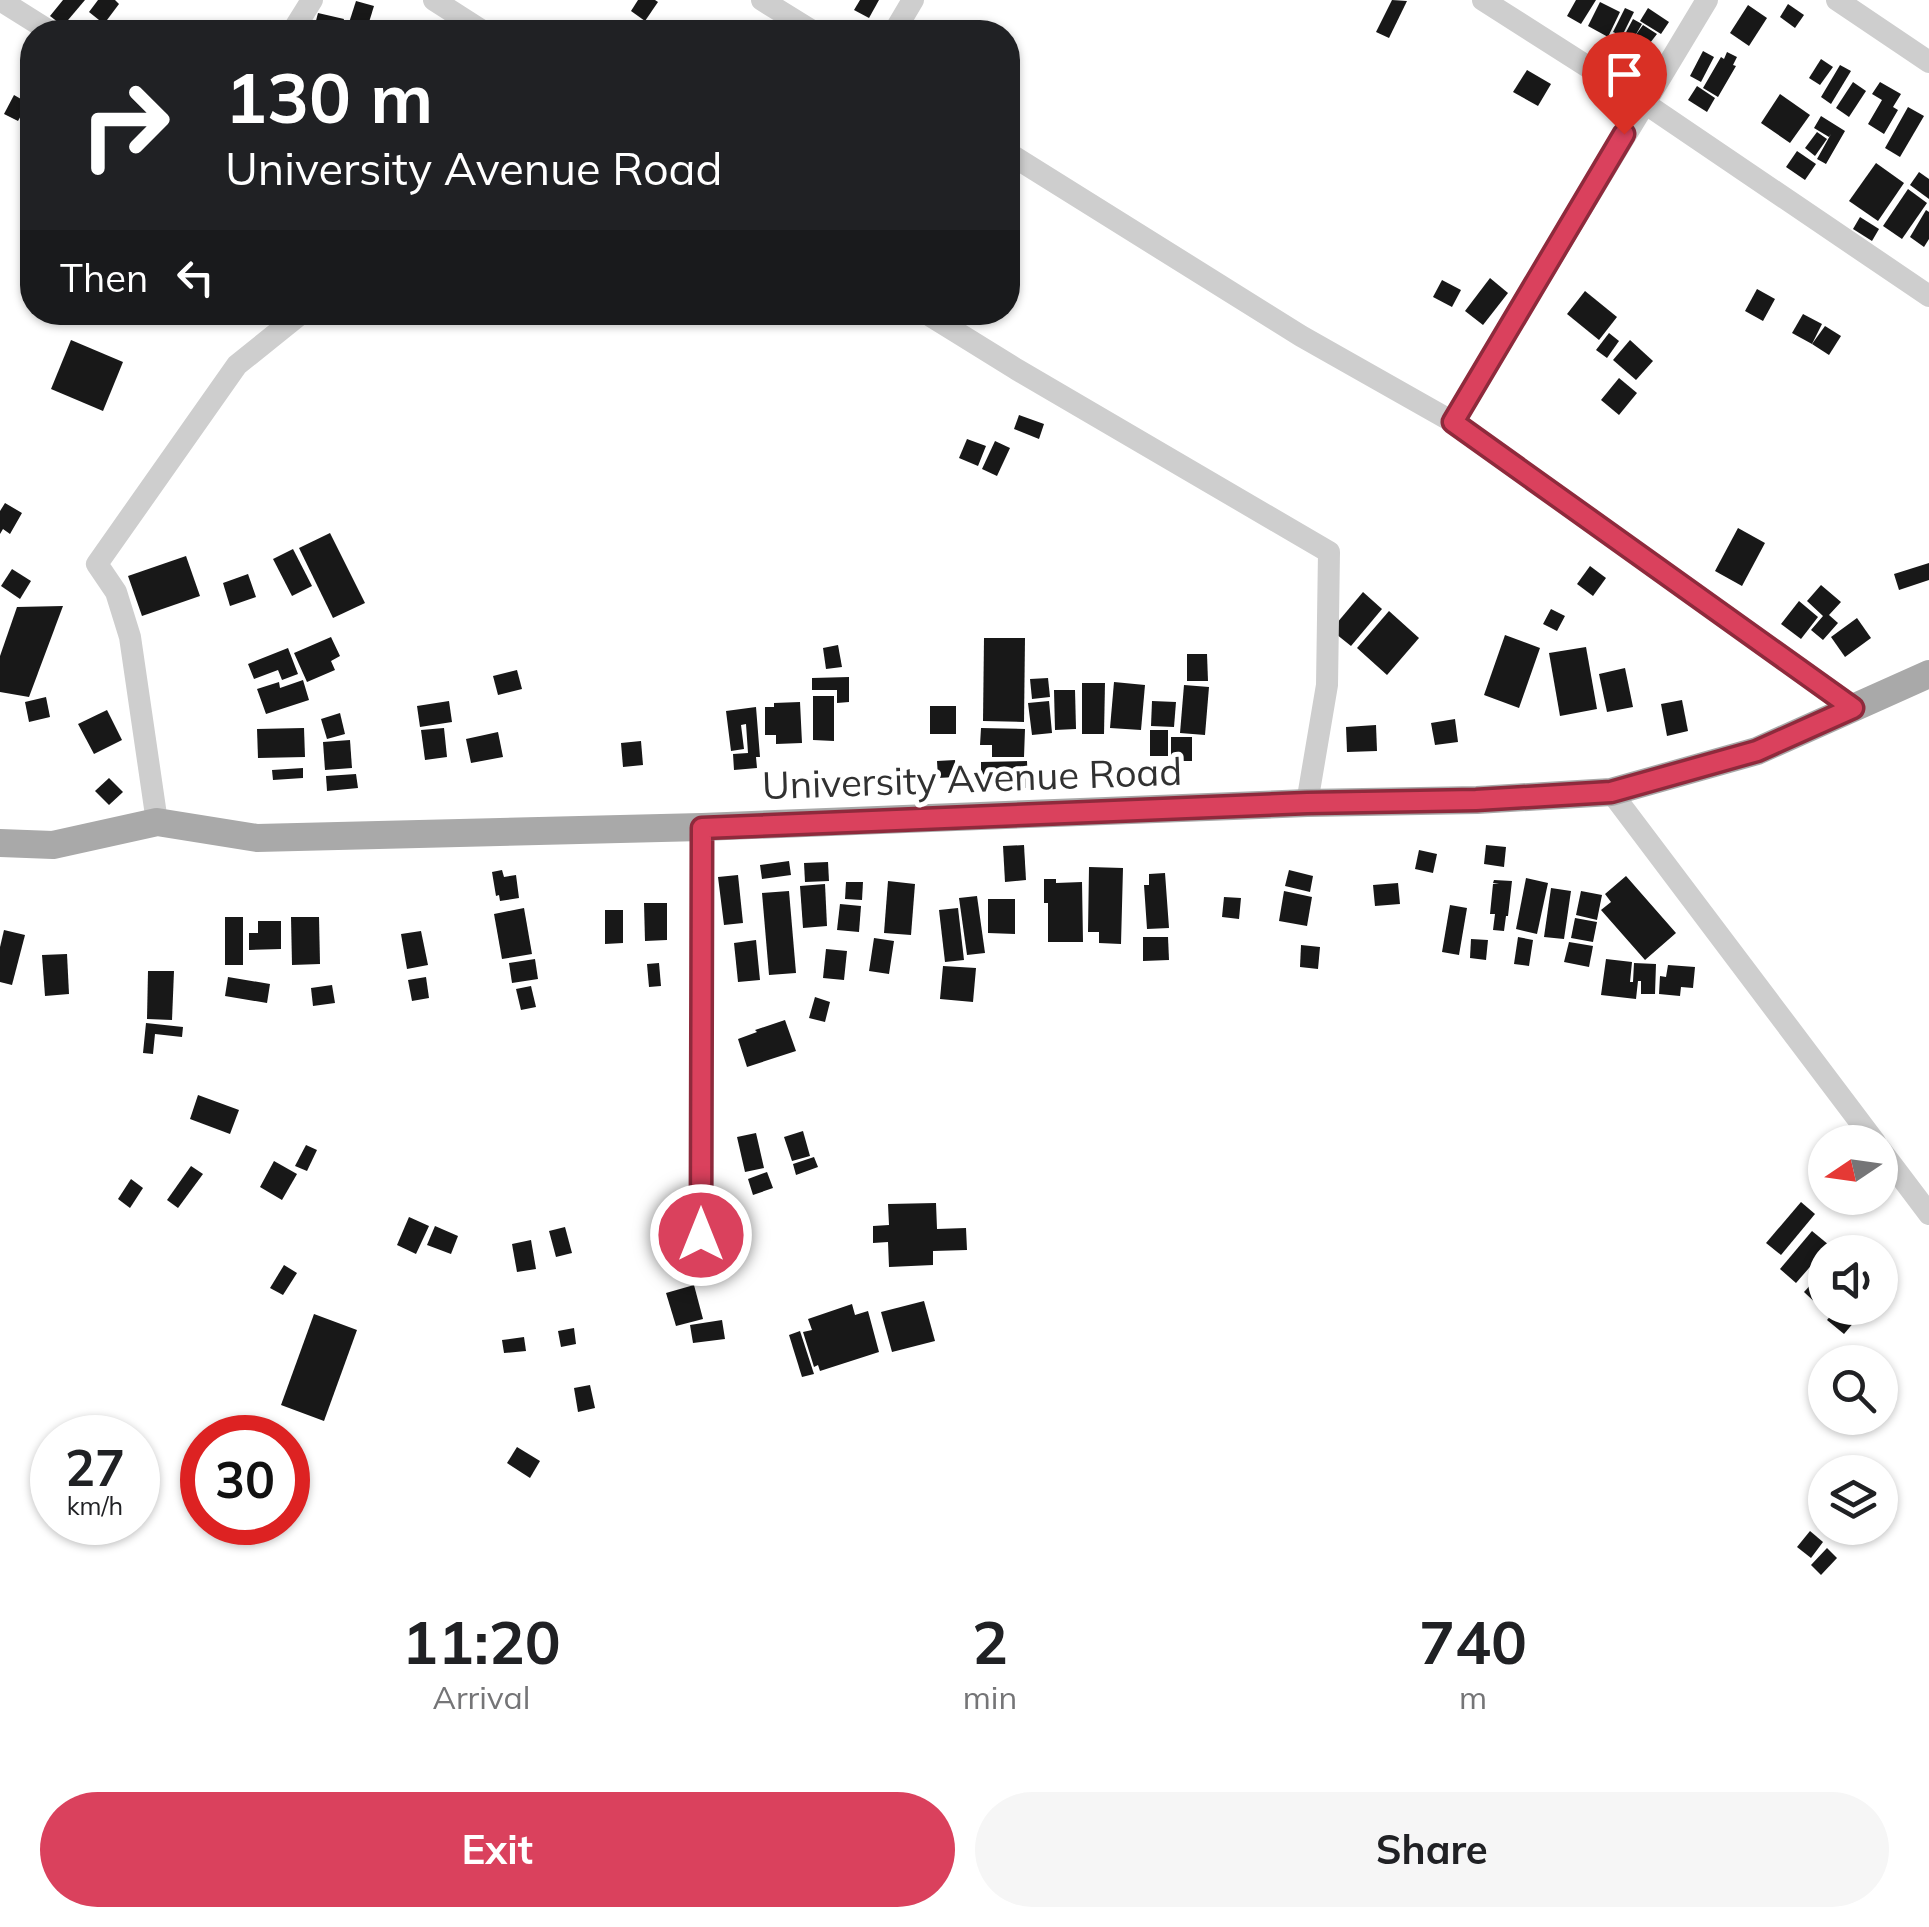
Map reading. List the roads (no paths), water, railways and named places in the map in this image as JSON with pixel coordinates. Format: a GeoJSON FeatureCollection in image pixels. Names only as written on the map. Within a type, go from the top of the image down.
{"type":"FeatureCollection","features":[{"type":"Feature","properties":{"kind":"main road","name":"University Avenue Road"},"geometry":{"type":"LineString","coordinates":[[0,844],[53,844],[158,822],[257,838],[702,828],[1611,792],[1757,751],[1929,674]]}},
{"type":"Feature","properties":{"kind":"street"},"geometry":{"type":"LineString","coordinates":[[0,0],[32,20]]}},
{"type":"Feature","properties":{"kind":"street"},"geometry":{"type":"LineString","coordinates":[[434,0],[465,20]]}},
{"type":"Feature","properties":{"kind":"street"},"geometry":{"type":"LineString","coordinates":[[762,0],[794,20]]}},
{"type":"Feature","properties":{"kind":"street"},"geometry":{"type":"LineString","coordinates":[[1483,0],[1644,102],[1929,296]]}},
{"type":"Feature","properties":{"kind":"street"},"geometry":{"type":"LineString","coordinates":[[1453,422],[1707,0]]}},
{"type":"Feature","properties":{"kind":"street"},"geometry":{"type":"LineString","coordinates":[[1837,0],[1929,62]]}},
{"type":"Feature","properties":{"kind":"street"},"geometry":{"type":"LineString","coordinates":[[1020,161],[1300,336],[1453,422],[1853,708]]}},
{"type":"Feature","properties":{"kind":"street"},"geometry":{"type":"LineString","coordinates":[[158,822],[130,637],[116,592],[98,564],[237,364],[286,325]]}},
{"type":"Feature","properties":{"kind":"street"},"geometry":{"type":"LineString","coordinates":[[945,325],[1329,552],[1327,685],[1307,803]]}},
{"type":"Feature","properties":{"kind":"street"},"geometry":{"type":"LineString","coordinates":[[1611,792],[1862,1125]]}},
{"type":"Feature","properties":{"kind":"street"},"geometry":{"type":"LineString","coordinates":[[701,1235],[702,828]]}},
{"type":"Feature","properties":{"kind":"street"},"geometry":{"type":"LineString","coordinates":[[1898,1173],[1929,1214]]}}]}
